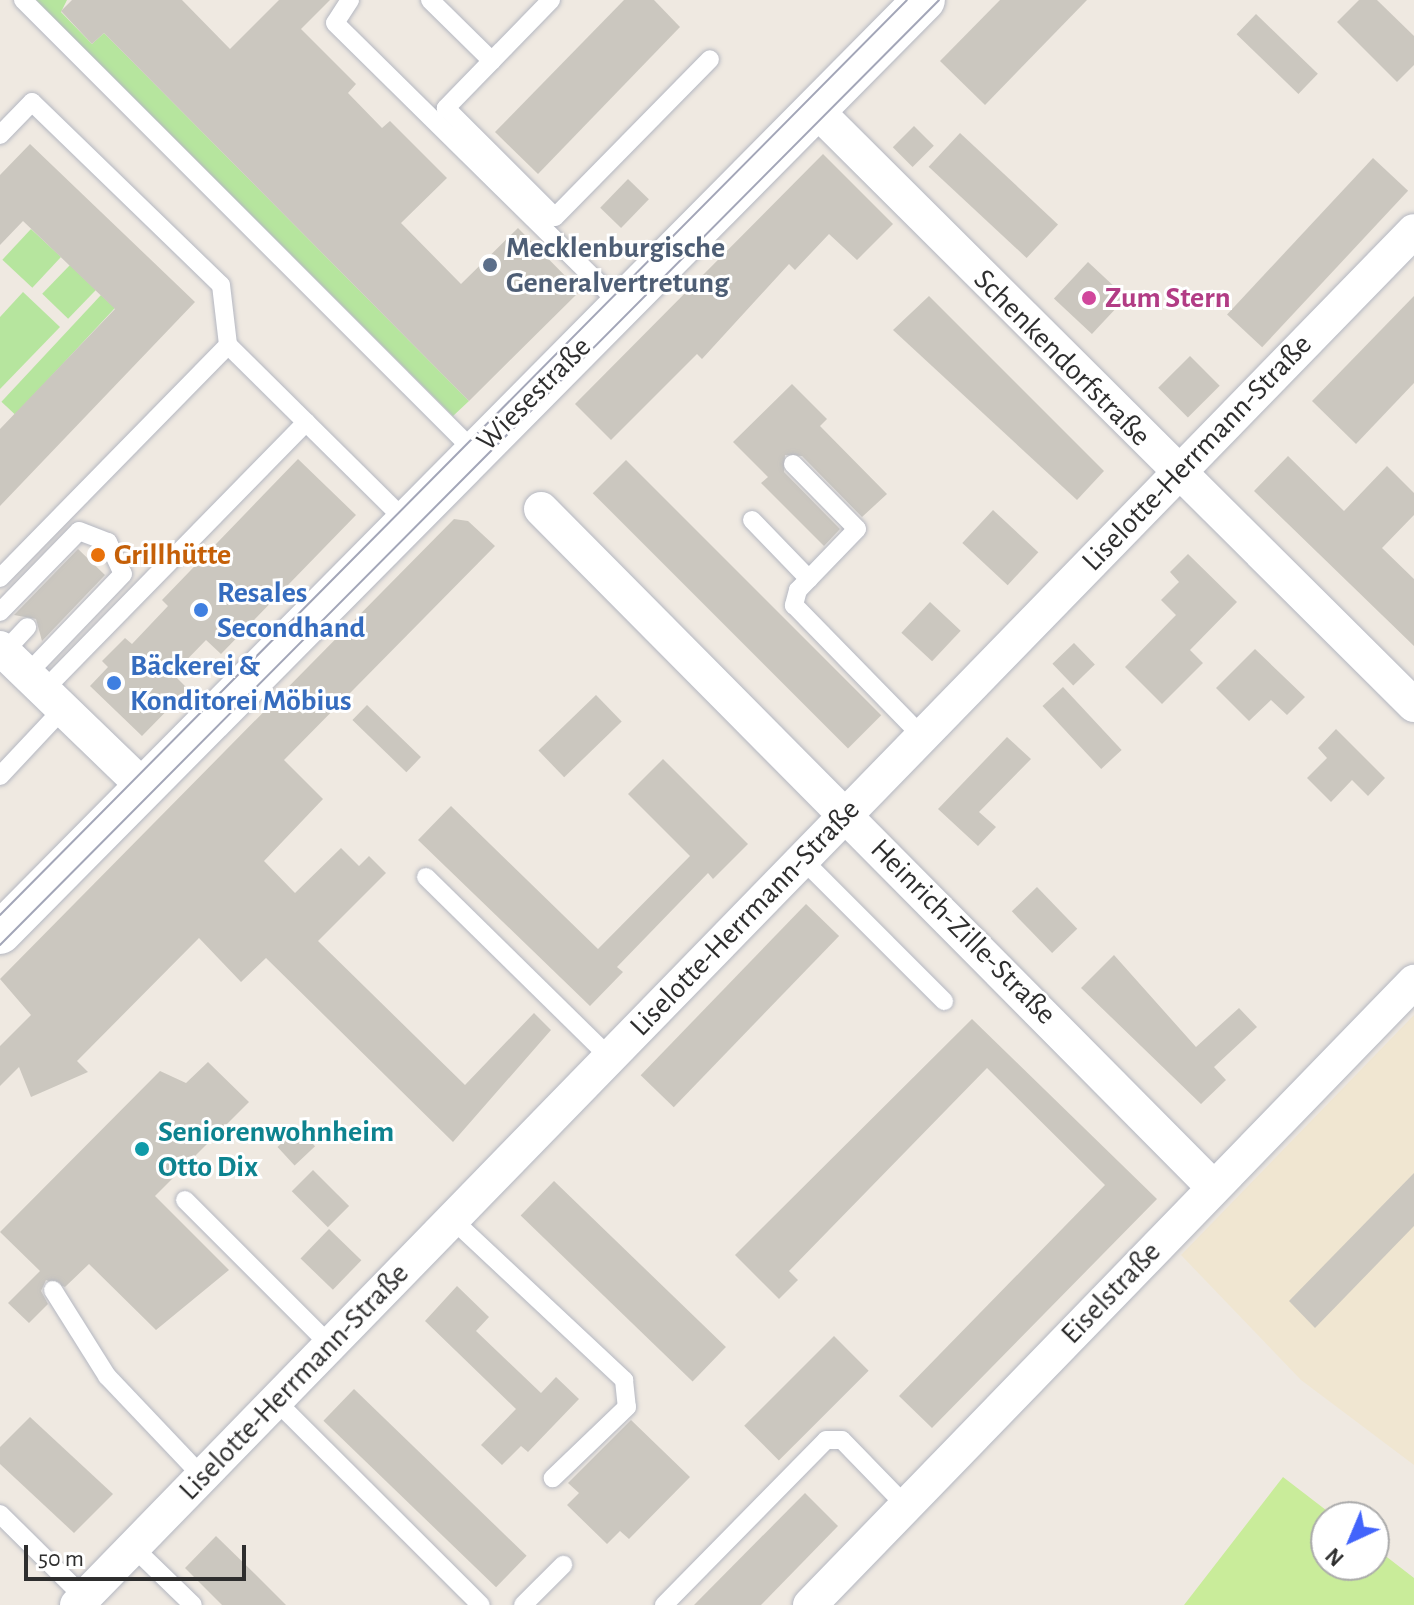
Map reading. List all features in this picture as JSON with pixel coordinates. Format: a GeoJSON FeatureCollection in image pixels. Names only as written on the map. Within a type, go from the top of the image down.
{"type":"FeatureCollection","features":[{"type":"Feature","properties":{"kind":"street","name":"Wiesestraße"},"geometry":{"type":"LineString","coordinates":[[0,933],[924,0]]}},
{"type":"Feature","properties":{"kind":"street","name":"Schenkendorfstraße"},"geometry":{"type":"LineString","coordinates":[[815,109],[1177,474],[1414,705]]}},
{"type":"Feature","properties":{"kind":"street","name":"Liselotte-Herrmann-Straße"},"geometry":{"type":"LineString","coordinates":[[80,1601],[1414,231]]}},
{"type":"Feature","properties":{"kind":"street","name":"Heinrich-Zille-Straße"},"geometry":{"type":"LineString","coordinates":[[541,509],[847,814],[1213,1187]]}},
{"type":"Feature","properties":{"kind":"street"},"geometry":{"type":"LineString","coordinates":[[28,675],[144,787]]}},
{"type":"Feature","properties":{"kind":"street","name":"Eiselstraße"},"geometry":{"type":"LineString","coordinates":[[810,1605],[1414,982]]}},
{"type":"Feature","properties":{"kind":"lane"},"geometry":{"type":"LineString","coordinates":[[23,0],[476,453]]}},
{"type":"Feature","properties":{"kind":"lane"},"geometry":{"type":"LineString","coordinates":[[350,0],[335,23],[622,306]]}},
{"type":"Feature","properties":{"kind":"lane"},"geometry":{"type":"LineString","coordinates":[[430,0],[492,61]]}},
{"type":"Feature","properties":{"kind":"lane"},"geometry":{"type":"LineString","coordinates":[[551,0],[446,108],[555,217],[710,59]]}},
{"type":"Feature","properties":{"kind":"lane"},"geometry":{"type":"LineString","coordinates":[[0,135],[32,102],[221,285],[228,345],[407,522]]}},
{"type":"Feature","properties":{"kind":"lane"},"geometry":{"type":"LineString","coordinates":[[0,578],[228,345]]}},
{"type":"Feature","properties":{"kind":"lane"},"geometry":{"type":"LineString","coordinates":[[28,675],[306,422]]}},
{"type":"Feature","properties":{"kind":"lane"},"geometry":{"type":"LineString","coordinates":[[793,464],[857,529],[794,597],[798,611],[923,737]]}},
{"type":"Feature","properties":{"kind":"lane"},"geometry":{"type":"LineString","coordinates":[[752,520],[809,579]]}},
{"type":"Feature","properties":{"kind":"lane"},"geometry":{"type":"LineString","coordinates":[[0,612],[79,531],[108,542],[123,574],[28,675]]}},
{"type":"Feature","properties":{"kind":"lane"},"geometry":{"type":"LineString","coordinates":[[0,776],[28,675],[27,627]]}},
{"type":"Feature","properties":{"kind":"lane"},"geometry":{"type":"LineString","coordinates":[[802,859],[944,1001]]}},
{"type":"Feature","properties":{"kind":"lane"},"geometry":{"type":"LineString","coordinates":[[426,877],[609,1057]]}},
{"type":"Feature","properties":{"kind":"lane"},"geometry":{"type":"LineString","coordinates":[[185,1200],[330,1345]]}},
{"type":"Feature","properties":{"kind":"lane"},"geometry":{"type":"LineString","coordinates":[[452,1219],[624,1380],[627,1407],[553,1478]]}},
{"type":"Feature","properties":{"kind":"lane"},"geometry":{"type":"LineString","coordinates":[[53,1290],[107,1376],[202,1476]]}},
{"type":"Feature","properties":{"kind":"lane"},"geometry":{"type":"LineString","coordinates":[[276,1401],[481,1605]]}},
{"type":"Feature","properties":{"kind":"lane"},"geometry":{"type":"LineString","coordinates":[[664,1605],[826,1440],[842,1440],[906,1506]]}},
{"type":"Feature","properties":{"kind":"lane"},"geometry":{"type":"LineString","coordinates":[[0,1514],[80,1601]]}},
{"type":"Feature","properties":{"kind":"lane"},"geometry":{"type":"LineString","coordinates":[[133,1547],[193,1605]]}},
{"type":"Feature","properties":{"kind":"lane"},"geometry":{"type":"LineString","coordinates":[[523,1605],[563,1565]]}},
{"type":"Feature","properties":{"kind":"shaded area"},"geometry":{"type":"Polygon","coordinates":[[[1414,1015],[1414,1465],[1301,1380],[1181,1255],[1414,1015]]]}},
{"type":"Feature","properties":{"kind":"green space"},"geometry":{"type":"Polygon","coordinates":[[[36,0],[67,0],[61,12],[92,44],[104,33],[469,401],[453,416],[36,0]]]}},
{"type":"Feature","properties":{"kind":"green space"},"geometry":{"type":"Polygon","coordinates":[[[31,229],[61,257],[32,288],[2,260],[31,229]]]}},
{"type":"Feature","properties":{"kind":"green space"},"geometry":{"type":"Polygon","coordinates":[[[70,265],[96,290],[68,319],[42,294],[70,265]]]}},
{"type":"Feature","properties":{"kind":"green space"},"geometry":{"type":"Polygon","coordinates":[[[23,292],[60,327],[0,389],[0,317],[23,292]]]}},
{"type":"Feature","properties":{"kind":"green space"},"geometry":{"type":"Polygon","coordinates":[[[101,295],[115,308],[15,415],[1,402],[101,295]]]}},
{"type":"Feature","properties":{"kind":"green space"},"geometry":{"type":"Polygon","coordinates":[[[1283,1477],[1314,1501],[1310,1501],[1310,1581],[1390,1581],[1390,1559],[1414,1578],[1414,1605],[1184,1605],[1283,1477]]]}},
{"type":"Feature","properties":{"kind":"building"},"geometry":{"type":"Polygon","coordinates":[[[72,0],[182,0],[230,49],[279,0],[330,0],[301,29],[356,84],[348,93],[382,128],[390,121],[447,178],[401,223],[461,284],[518,228],[580,291],[469,401],[104,33],[92,44],[61,11],[72,0]]]}},
{"type":"Feature","properties":{"kind":"building"},"geometry":{"type":"Polygon","coordinates":[[[624,0],[654,0],[680,27],[538,174],[495,132],[624,0]]]}},
{"type":"Feature","properties":{"kind":"building"},"geometry":{"type":"Polygon","coordinates":[[[1000,0],[1087,0],[985,105],[940,61],[1000,0]]]}},
{"type":"Feature","properties":{"kind":"building"},"geometry":{"type":"Polygon","coordinates":[[[1359,0],[1377,0],[1414,36],[1414,65],[1397,82],[1337,22],[1359,0]]]}},
{"type":"Feature","properties":{"kind":"building"},"geometry":{"type":"Polygon","coordinates":[[[1256,14],[1318,74],[1298,94],[1237,34],[1256,14]]]}},
{"type":"Feature","properties":{"kind":"building"},"geometry":{"type":"Polygon","coordinates":[[[914,126],[934,146],[913,167],[893,147],[914,126]]]}},
{"type":"Feature","properties":{"kind":"building"},"geometry":{"type":"Polygon","coordinates":[[[960,133],[1058,224],[1027,258],[929,167],[960,133]]]}},
{"type":"Feature","properties":{"kind":"building"},"geometry":{"type":"Polygon","coordinates":[[[30,144],[195,302],[0,506],[0,429],[115,309],[23,221],[0,245],[0,175],[30,144]]]}},
{"type":"Feature","properties":{"kind":"building"},"geometry":{"type":"Polygon","coordinates":[[[823,154],[893,224],[857,260],[829,234],[795,270],[789,264],[702,359],[697,354],[611,440],[575,404],[823,154]]]}},
{"type":"Feature","properties":{"kind":"building"},"geometry":{"type":"Polygon","coordinates":[[[1373,158],[1408,191],[1262,347],[1227,315],[1373,158]]]}},
{"type":"Feature","properties":{"kind":"building"},"geometry":{"type":"Polygon","coordinates":[[[628,179],[649,199],[621,228],[600,208],[628,179]]]}},
{"type":"Feature","properties":{"kind":"building","name":"Zum Stern"},"geometry":{"type":"Polygon","coordinates":[[[1088,262],[1126,297],[1092,334],[1054,299],[1088,262]]]}},
{"type":"Feature","properties":{"kind":"building"},"geometry":{"type":"Polygon","coordinates":[[[929,296],[1104,471],[1077,500],[893,330],[929,296]]]}},
{"type":"Feature","properties":{"kind":"building"},"geometry":{"type":"Polygon","coordinates":[[[1414,296],[1414,383],[1356,444],[1312,401],[1414,296]]]}},
{"type":"Feature","properties":{"kind":"building"},"geometry":{"type":"Polygon","coordinates":[[[1190,356],[1220,386],[1188,418],[1158,388],[1190,356]]]}},
{"type":"Feature","properties":{"kind":"building"},"geometry":{"type":"Polygon","coordinates":[[[792,384],[827,419],[820,426],[887,494],[862,517],[802,456],[785,455],[784,472],[840,529],[824,546],[761,483],[768,477],[733,442],[792,384]]]}},
{"type":"Feature","properties":{"kind":"building"},"geometry":{"type":"Polygon","coordinates":[[[1288,456],[1344,511],[1387,466],[1414,493],[1414,515],[1382,548],[1414,579],[1414,646],[1254,491],[1288,456]]]}},
{"type":"Feature","properties":{"kind":"building"},"geometry":{"type":"Polygon","coordinates":[[[298,459],[356,515],[221,654],[206,640],[173,674],[188,689],[142,736],[90,686],[108,667],[102,661],[125,638],[132,644],[168,606],[162,600],[298,459]]]}},
{"type":"Feature","properties":{"kind":"building"},"geometry":{"type":"Polygon","coordinates":[[[626,460],[881,715],[848,748],[593,493],[626,460]]]}},
{"type":"Feature","properties":{"kind":"building"},"geometry":{"type":"Polygon","coordinates":[[[993,510],[1038,552],[1008,585],[962,543],[993,510]]]}},
{"type":"Feature","properties":{"kind":"building"},"geometry":{"type":"Polygon","coordinates":[[[454,519],[468,521],[495,546],[284,760],[323,799],[264,861],[295,893],[341,848],[359,866],[369,856],[386,873],[318,941],[465,1085],[534,1013],[551,1030],[453,1142],[266,958],[241,982],[199,938],[77,1061],[88,1072],[31,1097],[19,1067],[0,1086],[0,1046],[31,1015],[0,979],[454,519]]]}},
{"type":"Feature","properties":{"kind":"building"},"geometry":{"type":"Polygon","coordinates":[[[78,549],[105,575],[42,641],[36,619],[14,615],[78,549]]]}},
{"type":"Feature","properties":{"kind":"building"},"geometry":{"type":"Polygon","coordinates":[[[1188,554],[1237,602],[1190,650],[1203,663],[1162,704],[1125,667],[1176,615],[1161,600],[1179,582],[1170,572],[1188,554]]]}},
{"type":"Feature","properties":{"kind":"building"},"geometry":{"type":"Polygon","coordinates":[[[930,602],[961,631],[932,661],[901,633],[930,602]]]}},
{"type":"Feature","properties":{"kind":"building"},"geometry":{"type":"Polygon","coordinates":[[[1074,643],[1095,665],[1073,685],[1052,664],[1074,643]]]}},
{"type":"Feature","properties":{"kind":"building"},"geometry":{"type":"Polygon","coordinates":[[[1255,649],[1305,697],[1287,715],[1271,700],[1249,721],[1216,688],[1255,649]]]}},
{"type":"Feature","properties":{"kind":"building"},"geometry":{"type":"Polygon","coordinates":[[[1063,687],[1122,750],[1101,769],[1043,706],[1063,687]]]}},
{"type":"Feature","properties":{"kind":"building"},"geometry":{"type":"Polygon","coordinates":[[[596,695],[622,722],[564,777],[538,751],[596,695]]]}},
{"type":"Feature","properties":{"kind":"building"},"geometry":{"type":"Polygon","coordinates":[[[367,705],[421,757],[406,772],[352,720],[367,705]]]}},
{"type":"Feature","properties":{"kind":"building"},"geometry":{"type":"Polygon","coordinates":[[[1336,729],[1385,778],[1368,796],[1352,780],[1331,802],[1307,778],[1327,758],[1318,748],[1336,729]]]}},
{"type":"Feature","properties":{"kind":"building"},"geometry":{"type":"Polygon","coordinates":[[[1007,737],[1031,759],[979,812],[996,827],[978,846],[938,809],[1007,737]]]}},
{"type":"Feature","properties":{"kind":"building"},"geometry":{"type":"Polygon","coordinates":[[[663,759],[748,844],[713,879],[708,873],[617,967],[623,972],[590,1006],[418,840],[451,806],[598,949],[690,856],[628,794],[663,759]]]}},
{"type":"Feature","properties":{"kind":"building"},"geometry":{"type":"Polygon","coordinates":[[[1037,887],[1077,929],[1052,953],[1012,911],[1037,887]]]}},
{"type":"Feature","properties":{"kind":"building"},"geometry":{"type":"Polygon","coordinates":[[[806,904],[839,936],[674,1107],[641,1075],[806,904]]]}},
{"type":"Feature","properties":{"kind":"building"},"geometry":{"type":"Polygon","coordinates":[[[1114,955],[1196,1047],[1239,1008],[1257,1027],[1214,1067],[1226,1080],[1201,1104],[1081,988],[1114,955]]]}},
{"type":"Feature","properties":{"kind":"building"},"geometry":{"type":"Polygon","coordinates":[[[972,1019],[1157,1199],[932,1428],[899,1396],[1105,1185],[987,1068],[789,1271],[798,1280],[779,1299],[735,1255],[972,1019]]]}},
{"type":"Feature","properties":{"kind":"building","name":"Seniorenwohnheim Otto Dix"},"geometry":{"type":"Polygon","coordinates":[[[208,1062],[249,1102],[155,1196],[229,1270],[156,1330],[89,1264],[65,1287],[46,1280],[41,1291],[48,1304],[29,1323],[8,1303],[40,1271],[0,1232],[160,1071],[186,1083],[208,1062]]]}},
{"type":"Feature","properties":{"kind":"building"},"geometry":{"type":"Polygon","coordinates":[[[298,1128],[315,1146],[295,1165],[278,1147],[298,1128]]]}},
{"type":"Feature","properties":{"kind":"building"},"geometry":{"type":"Polygon","coordinates":[[[313,1170],[349,1206],[328,1227],[292,1191],[313,1170]]]}},
{"type":"Feature","properties":{"kind":"building"},"geometry":{"type":"Polygon","coordinates":[[[1414,1173],[1414,1226],[1315,1328],[1289,1301],[1414,1173]]]}},
{"type":"Feature","properties":{"kind":"building"},"geometry":{"type":"Polygon","coordinates":[[[554,1181],[726,1347],[693,1382],[521,1216],[554,1181]]]}},
{"type":"Feature","properties":{"kind":"building"},"geometry":{"type":"Polygon","coordinates":[[[329,1229],[361,1260],[333,1290],[301,1258],[329,1229]]]}},
{"type":"Feature","properties":{"kind":"building"},"geometry":{"type":"Polygon","coordinates":[[[457,1286],[489,1317],[476,1331],[541,1393],[556,1377],[579,1399],[528,1452],[521,1446],[502,1465],[481,1445],[516,1409],[425,1321],[457,1286]]]}},
{"type":"Feature","properties":{"kind":"building"},"geometry":{"type":"Polygon","coordinates":[[[834,1336],[869,1371],[779,1460],[744,1426],[834,1336]]]}},
{"type":"Feature","properties":{"kind":"building"},"geometry":{"type":"Polygon","coordinates":[[[354,1389],[527,1556],[496,1587],[323,1421],[354,1389]]]}},
{"type":"Feature","properties":{"kind":"building"},"geometry":{"type":"Polygon","coordinates":[[[30,1417],[113,1494],[74,1533],[0,1464],[0,1447],[30,1417]]]}},
{"type":"Feature","properties":{"kind":"building"},"geometry":{"type":"Polygon","coordinates":[[[631,1420],[690,1477],[629,1539],[620,1531],[607,1544],[567,1505],[579,1493],[568,1483],[631,1420]]]}},
{"type":"Feature","properties":{"kind":"building"},"geometry":{"type":"Polygon","coordinates":[[[805,1493],[838,1526],[761,1605],[694,1605],[805,1493]]]}},
{"type":"Feature","properties":{"kind":"building"},"geometry":{"type":"Polygon","coordinates":[[[216,1536],[286,1605],[222,1605],[185,1568],[216,1536]]]}},
{"type":"Feature","properties":{"kind":"tram line"},"geometry":{"type":"LineString","coordinates":[[0,915],[907,0]]}},
{"type":"Feature","properties":{"kind":"tram line"},"geometry":{"type":"LineString","coordinates":[[0,945],[939,0]]}},
{"type":"Feature","properties":{"kind":"place","name":"Mecklenburgische Generalvertretung"},"geometry":{"type":"Point","coordinates":[490,265]}},
{"type":"Feature","properties":{"kind":"place","name":"Zum Stern"},"geometry":{"type":"Point","coordinates":[1089,298]}},
{"type":"Feature","properties":{"kind":"place","name":"Grillhütte"},"geometry":{"type":"Point","coordinates":[98,555]}},
{"type":"Feature","properties":{"kind":"place","name":"Resales Secondhand"},"geometry":{"type":"Point","coordinates":[201,610]}},
{"type":"Feature","properties":{"kind":"place","name":"Bäckerei & Konditorei Möbius"},"geometry":{"type":"Point","coordinates":[114,683]}},
{"type":"Feature","properties":{"kind":"place","name":"Seniorenwohnheim Otto Dix"},"geometry":{"type":"Point","coordinates":[142,1149]}}]}
